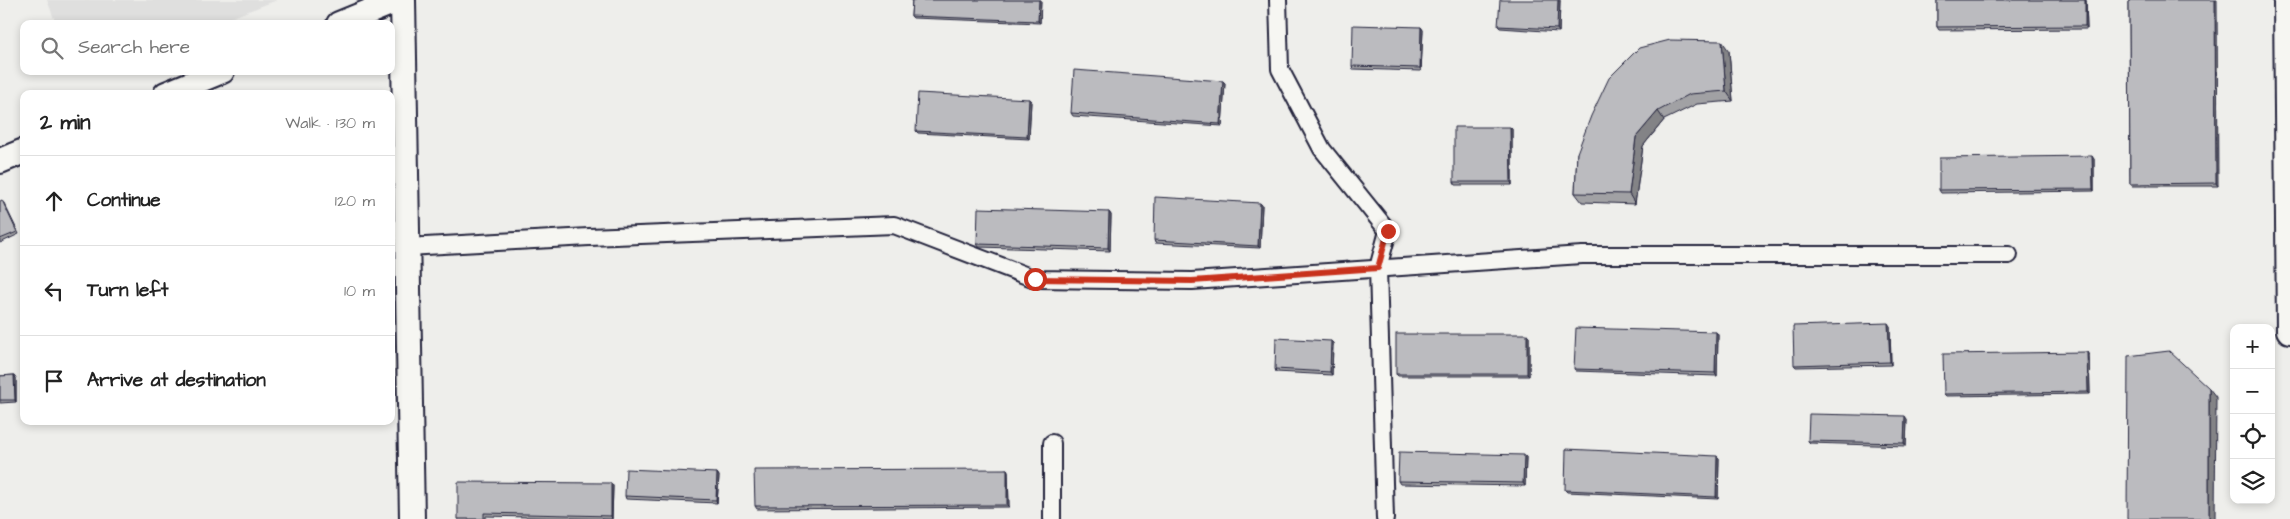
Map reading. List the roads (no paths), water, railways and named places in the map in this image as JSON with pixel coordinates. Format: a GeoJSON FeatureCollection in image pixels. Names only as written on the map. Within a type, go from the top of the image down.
{"type":"FeatureCollection","features":[{"type":"Feature","properties":{"kind":"main road"},"geometry":{"type":"LineString","coordinates":[[2288,0],[2290,330]]}},
{"type":"Feature","properties":{"kind":"street"},"geometry":{"type":"LineString","coordinates":[[349,20],[398,0]]}},
{"type":"Feature","properties":{"kind":"street"},"geometry":{"type":"LineString","coordinates":[[403,0],[412,519]]}},
{"type":"Feature","properties":{"kind":"street"},"geometry":{"type":"LineString","coordinates":[[1278,0],[1280,69],[1322,149],[1388,231],[1378,268],[1385,519]]}},
{"type":"Feature","properties":{"kind":"street"},"geometry":{"type":"LineString","coordinates":[[176,90],[212,75]]}},
{"type":"Feature","properties":{"kind":"street"},"geometry":{"type":"LineString","coordinates":[[0,161],[20,153]]}},
{"type":"Feature","properties":{"kind":"street"},"geometry":{"type":"LineString","coordinates":[[407,247],[589,236],[894,226],[1035,279],[1192,281],[1582,255],[2009,255]]}},
{"type":"Feature","properties":{"kind":"street"},"geometry":{"type":"LineString","coordinates":[[1052,443],[1052,519]]}}]}
